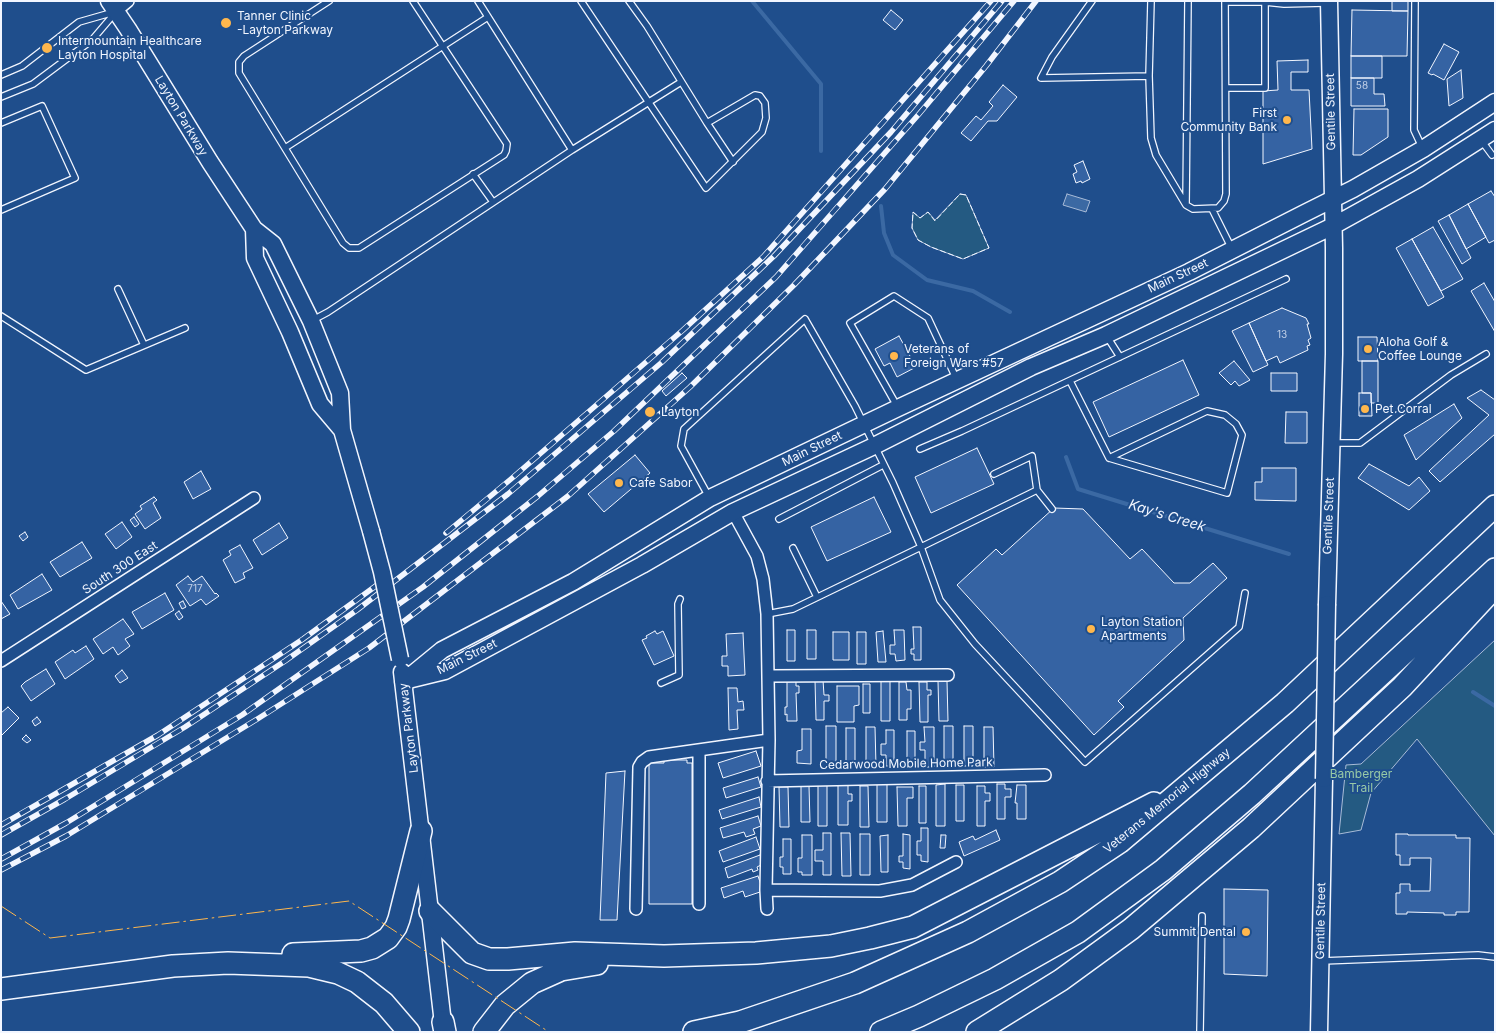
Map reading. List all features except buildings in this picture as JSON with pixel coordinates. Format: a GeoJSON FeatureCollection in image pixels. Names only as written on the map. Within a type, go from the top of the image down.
{"type":"FeatureCollection","features":[{"type":"Feature","properties":{"kind":"highway","name":"Veterans Memorial Highway"},"geometry":{"type":"LineString","coordinates":[[694,1032],[740,1022],[855,983],[968,932],[1060,882],[1113,847],[1285,703],[1495,506]]}},
{"type":"Feature","properties":{"kind":"highway"},"geometry":{"type":"LineString","coordinates":[[881,1032],[919,1016],[995,979],[1070,937],[1163,870],[1252,794],[1495,569]]}},
{"type":"Feature","properties":{"kind":"highway"},"geometry":{"type":"LineString","coordinates":[[977,1032],[1061,980],[1131,929],[1244,834],[1402,687],[1495,587]]}},
{"type":"Feature","properties":{"kind":"highway"},"geometry":{"type":"LineString","coordinates":[[430,911],[472,952],[490,959],[575,953],[664,956],[756,953],[831,946],[913,927],[1185,787]]}},
{"type":"Feature","properties":{"kind":"highway"},"geometry":{"type":"LineString","coordinates":[[1,989],[165,967],[228,963],[294,954],[368,950],[382,943],[393,932],[399,919],[421,831]]}},
{"type":"Feature","properties":{"kind":"highway"},"geometry":{"type":"LineString","coordinates":[[484,1032],[506,1003],[532,983],[557,971],[664,956]]}},
{"type":"Feature","properties":{"kind":"highway"},"geometry":{"type":"LineString","coordinates":[[228,963],[302,965],[338,973],[356,982],[384,1003],[409,1032]]}},
{"type":"Feature","properties":{"kind":"main road","name":"Gentile Street"},"geometry":{"type":"LineString","coordinates":[[1319,1032],[1334,354],[1328,2]]}},
{"type":"Feature","properties":{"kind":"main road","name":"Layton Parkway"},"geometry":{"type":"LineString","coordinates":[[118,5],[210,162],[254,229],[273,244],[311,321],[340,393],[342,430],[382,572],[404,682],[443,1022]]}},
{"type":"Feature","properties":{"kind":"main road","name":"Main Street"},"geometry":{"type":"LineString","coordinates":[[404,682],[442,650],[573,582],[710,498],[1232,250],[1332,199],[1423,149],[1495,102]]}},
{"type":"Feature","properties":{"kind":"main road","name":"Main Street"},"geometry":{"type":"LineString","coordinates":[[404,682],[445,670],[642,565],[733,512],[874,446],[1031,367],[1106,335],[1333,226],[1418,179],[1495,130]]}},
{"type":"Feature","properties":{"kind":"main road","name":"Layton Parkway"},"geometry":{"type":"LineString","coordinates":[[254,229],[255,258],[290,332],[320,404],[342,430]]}},
{"type":"Feature","properties":{"kind":"street","name":"South 300 East"},"geometry":{"type":"LineString","coordinates":[[1,661],[254,498]]}},
{"type":"Feature","properties":{"kind":"street"},"geometry":{"type":"LineString","coordinates":[[733,512],[757,556],[763,579],[768,614],[767,909]]}},
{"type":"Feature","properties":{"kind":"street"},"geometry":{"type":"LineString","coordinates":[[768,676],[948,675]]}},
{"type":"Feature","properties":{"kind":"street"},"geometry":{"type":"LineString","coordinates":[[636,909],[639,767],[649,757],[768,740]]}},
{"type":"Feature","properties":{"kind":"street"},"geometry":{"type":"LineString","coordinates":[[699,751],[699,904]]}},
{"type":"Feature","properties":{"kind":"street","name":"Cedarwood Mobile Home Park"},"geometry":{"type":"LineString","coordinates":[[767,781],[1046,775]]}},
{"type":"Feature","properties":{"kind":"street"},"geometry":{"type":"LineString","coordinates":[[766,890],[880,891],[912,886],[956,862]]}},
{"type":"Feature","properties":{"kind":"lane"},"geometry":{"type":"LineString","coordinates":[[329,1],[244,56],[239,62],[239,73],[343,244],[349,248],[359,248],[504,155],[507,144],[413,1]]}},
{"type":"Feature","properties":{"kind":"lane"},"geometry":{"type":"LineString","coordinates":[[478,1],[572,150]]}},
{"type":"Feature","properties":{"kind":"lane"},"geometry":{"type":"LineString","coordinates":[[581,1],[706,188],[762,132],[766,118],[765,103],[760,96],[754,95],[707,123]]}},
{"type":"Feature","properties":{"kind":"lane"},"geometry":{"type":"LineString","coordinates":[[629,1],[647,26],[733,162]]}},
{"type":"Feature","properties":{"kind":"lane"},"geometry":{"type":"LineString","coordinates":[[1092,1],[1052,57],[1041,78],[1149,76]]}},
{"type":"Feature","properties":{"kind":"lane"},"geometry":{"type":"LineString","coordinates":[[1150,1],[1149,76],[1151,138],[1156,155],[1186,205],[1193,209],[1218,208],[1224,202],[1226,194],[1225,2],[1284,4],[1328,2]]}},
{"type":"Feature","properties":{"kind":"lane"},"geometry":{"type":"LineString","coordinates":[[1186,205],[1188,1]]}},
{"type":"Feature","properties":{"kind":"lane"},"geometry":{"type":"LineString","coordinates":[[1415,1],[1414,130],[1423,149]]}},
{"type":"Feature","properties":{"kind":"lane"},"geometry":{"type":"LineString","coordinates":[[1226,88],[1265,88],[1265,2]]}},
{"type":"Feature","properties":{"kind":"lane"},"geometry":{"type":"LineString","coordinates":[[1,75],[22,66],[79,22],[118,5]]}},
{"type":"Feature","properties":{"kind":"lane"},"geometry":{"type":"LineString","coordinates":[[1,97],[33,84],[92,40],[118,5]]}},
{"type":"Feature","properties":{"kind":"lane"},"geometry":{"type":"LineString","coordinates":[[285,148],[488,17]]}},
{"type":"Feature","properties":{"kind":"lane"},"geometry":{"type":"LineString","coordinates":[[311,321],[328,312],[572,150],[681,82]]}},
{"type":"Feature","properties":{"kind":"lane"},"geometry":{"type":"LineString","coordinates":[[1,123],[42,106],[75,178],[1,210]]}},
{"type":"Feature","properties":{"kind":"lane"},"geometry":{"type":"LineString","coordinates":[[1480,139],[1492,155]]}},
{"type":"Feature","properties":{"kind":"lane"},"geometry":{"type":"LineString","coordinates":[[473,174],[493,202]]}},
{"type":"Feature","properties":{"kind":"lane"},"geometry":{"type":"LineString","coordinates":[[1212,209],[1232,250]]}},
{"type":"Feature","properties":{"kind":"lane"},"geometry":{"type":"LineString","coordinates":[[920,449],[1070,381],[1286,279]]}},
{"type":"Feature","properties":{"kind":"lane"},"geometry":{"type":"LineString","coordinates":[[118,289],[144,345]]}},
{"type":"Feature","properties":{"kind":"lane"},"geometry":{"type":"LineString","coordinates":[[898,408],[850,323],[894,296],[928,318],[957,380]]}},
{"type":"Feature","properties":{"kind":"lane"},"geometry":{"type":"LineString","coordinates":[[1,316],[86,370],[185,328]]}},
{"type":"Feature","properties":{"kind":"lane"},"geometry":{"type":"LineString","coordinates":[[710,498],[681,446],[684,429],[806,320],[864,424],[893,483],[921,547],[940,600],[975,644],[1085,762],[1239,627],[1246,593]]}},
{"type":"Feature","properties":{"kind":"lane"},"geometry":{"type":"LineString","coordinates":[[1106,335],[1120,357]]}},
{"type":"Feature","properties":{"kind":"lane"},"geometry":{"type":"LineString","coordinates":[[1331,443],[1360,443],[1452,375],[1486,354]]}},
{"type":"Feature","properties":{"kind":"lane"},"geometry":{"type":"LineString","coordinates":[[1070,381],[1109,458],[1227,493],[1242,435],[1236,424],[1225,415],[1207,411],[1109,458]]}},
{"type":"Feature","properties":{"kind":"lane"},"geometry":{"type":"LineString","coordinates":[[994,474],[1032,456],[1037,490],[1052,510]]}},
{"type":"Feature","properties":{"kind":"lane"},"geometry":{"type":"LineString","coordinates":[[779,519],[883,465]]}},
{"type":"Feature","properties":{"kind":"lane"},"geometry":{"type":"LineString","coordinates":[[768,614],[792,609],[1037,490]]}},
{"type":"Feature","properties":{"kind":"lane"},"geometry":{"type":"LineString","coordinates":[[793,548],[817,597]]}},
{"type":"Feature","properties":{"kind":"lane"},"geometry":{"type":"LineString","coordinates":[[662,683],[679,675],[678,604],[680,599]]}},
{"type":"Feature","properties":{"kind":"lane"},"geometry":{"type":"LineString","coordinates":[[1200,1032],[1202,916]]}},
{"type":"Feature","properties":{"kind":"lane"},"geometry":{"type":"LineString","coordinates":[[1320,961],[1495,956]]}},
{"type":"Feature","properties":{"kind":"green space"},"geometry":{"type":"Polygon","coordinates":[[[960,194],[966,195],[989,248],[963,259],[918,240],[912,228],[913,212],[920,218],[928,212],[935,220],[960,194]]]}},
{"type":"Feature","properties":{"kind":"green space","name":"Bamberger Trail"},"geometry":{"type":"Polygon","coordinates":[[[1495,640],[1495,836],[1417,739],[1371,793],[1361,830],[1339,834],[1346,765],[1361,764],[1495,640]]]}},
{"type":"Feature","properties":{"kind":"shaded area"},"geometry":{"type":"Polygon","coordinates":[[[1067,194],[1090,201],[1086,212],[1063,205],[1067,194]]]}},
{"type":"Feature","properties":{"kind":"waterway","name":"Kay's Creek"},"geometry":{"type":"LineString","coordinates":[[752,1],[821,84],[821,151]]}},
{"type":"Feature","properties":{"kind":"waterway","name":"Kay's Creek"},"geometry":{"type":"LineString","coordinates":[[881,206],[884,233],[893,255],[927,280],[973,291],[1010,312]]}},
{"type":"Feature","properties":{"kind":"waterway","name":"Kay's Creek"},"geometry":{"type":"LineString","coordinates":[[1066,457],[1078,489],[1289,554]]}},
{"type":"Feature","properties":{"kind":"waterway","name":"Kay's Creek"},"geometry":{"type":"LineString","coordinates":[[1473,692],[1495,706]]}},
{"type":"Feature","properties":{"kind":"railway"},"geometry":{"type":"LineString","coordinates":[[446,533],[683,330],[763,257],[991,1]]}},
{"type":"Feature","properties":{"kind":"railway"},"geometry":{"type":"LineString","coordinates":[[1,835],[185,727],[285,661],[357,610],[508,494],[661,363],[774,256],[891,132],[1002,1]]}},
{"type":"Feature","properties":{"kind":"railway"},"geometry":{"type":"LineString","coordinates":[[1,859],[66,823],[242,715],[423,587],[538,496],[614,431],[776,277],[919,114],[1014,1]]}},
{"type":"Feature","properties":{"kind":"railway"},"geometry":{"type":"LineString","coordinates":[[1,870],[66,836],[369,648],[568,496],[690,387],[794,285],[885,189],[986,66],[1036,1]]}},
{"type":"Feature","properties":{"kind":"railway"},"geometry":{"type":"LineString","coordinates":[[1,825],[158,735],[303,639],[388,577]]}},
{"type":"Feature","properties":{"kind":"fence"},"geometry":{"type":"LineString","coordinates":[[960,194],[966,195],[989,248],[963,259],[918,240],[912,228],[913,212],[920,218],[928,212],[935,221],[960,194]]}},
{"type":"Feature","properties":{"kind":"power"},"geometry":{"type":"LineString","coordinates":[[1,906],[50,938],[349,901],[549,1032]]}},
{"type":"Feature","properties":{"kind":"place","name":"Tanner Clinic -Layton Parkway"},"geometry":{"type":"Point","coordinates":[226,23]}},
{"type":"Feature","properties":{"kind":"place","name":"Intermountain Healthcare Layton Hospital"},"geometry":{"type":"Point","coordinates":[47,48]}},
{"type":"Feature","properties":{"kind":"place","name":"First Community Bank"},"geometry":{"type":"Point","coordinates":[1287,120]}},
{"type":"Feature","properties":{"kind":"place","name":"Aloha Golf & Coffee Lounge"},"geometry":{"type":"Point","coordinates":[1368,349]}},
{"type":"Feature","properties":{"kind":"place","name":"Veterans of Foreign Wars #57"},"geometry":{"type":"Point","coordinates":[894,356]}},
{"type":"Feature","properties":{"kind":"place","name":"Pet Corral"},"geometry":{"type":"Point","coordinates":[1365,409]}},
{"type":"Feature","properties":{"kind":"place","name":"Layton"},"geometry":{"type":"Point","coordinates":[650,412]}},
{"type":"Feature","properties":{"kind":"place","name":"Cafe Sabor"},"geometry":{"type":"Point","coordinates":[619,483]}},
{"type":"Feature","properties":{"kind":"place","name":"Layton Station Apartments"},"geometry":{"type":"Point","coordinates":[1091,629]}},
{"type":"Feature","properties":{"kind":"place","name":"Summit Dental"},"geometry":{"type":"Point","coordinates":[1246,932]}}]}
